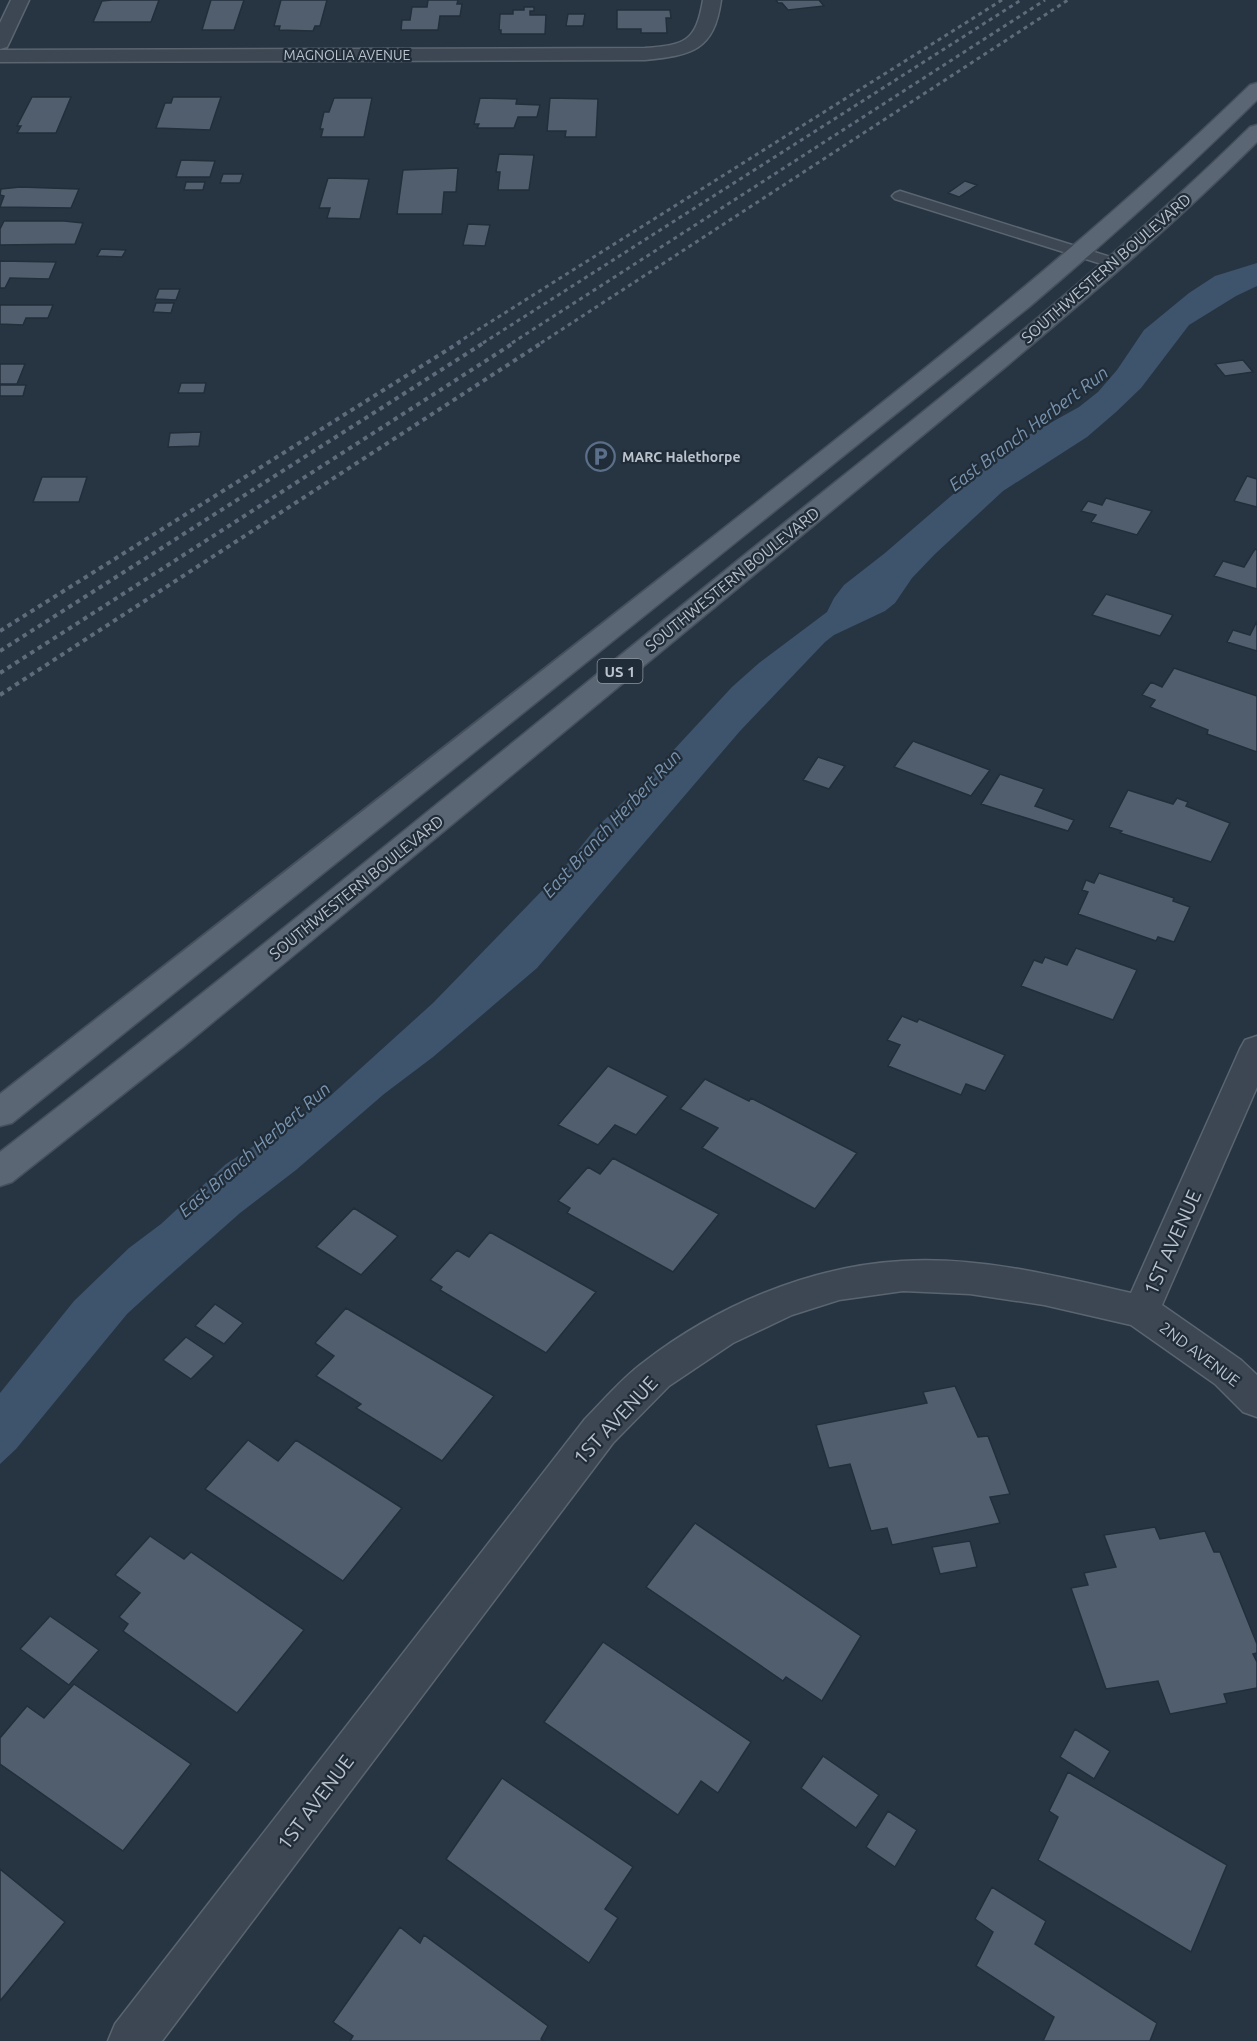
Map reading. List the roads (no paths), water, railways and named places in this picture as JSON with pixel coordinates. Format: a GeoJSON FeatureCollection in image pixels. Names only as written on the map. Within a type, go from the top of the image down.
{"type":"FeatureCollection","features":[{"type":"Feature","properties":{"kind":"main road","name":"SOUTHWESTERN BOULEVARD"},"geometry":{"type":"LineString","coordinates":[[0,1113],[596,644],[1081,253],[1198,149],[1257,88]]}},
{"type":"Feature","properties":{"kind":"main road","name":"SOUTHWESTERN BOULEVARD"},"geometry":{"type":"LineString","coordinates":[[0,1172],[172,1037],[1001,359],[1114,263],[1231,158],[1257,130]]}},
{"type":"Feature","properties":{"kind":"street"},"geometry":{"type":"LineString","coordinates":[[0,43],[20,0]]}},
{"type":"Feature","properties":{"kind":"street","name":"MAGNOLIA AVENUE"},"geometry":{"type":"LineString","coordinates":[[0,57],[645,54],[674,51],[693,45],[705,33],[712,0]]}},
{"type":"Feature","properties":{"kind":"street","name":"1ST AVENUE"},"geometry":{"type":"LineString","coordinates":[[132,2041],[599,1431],[656,1374],[720,1332],[781,1303],[839,1284],[903,1276],[970,1279],[1044,1290],[1141,1311],[1257,1049]]}},
{"type":"Feature","properties":{"kind":"street","name":"2ND AVENUE"},"geometry":{"type":"LineString","coordinates":[[1141,1311],[1228,1372],[1257,1400]]}},
{"type":"Feature","properties":{"kind":"lane"},"geometry":{"type":"LineString","coordinates":[[900,196],[1114,263]]}},
{"type":"Feature","properties":{"kind":"water","name":"East Branch Herbert Run"},"geometry":{"type":"Polygon","coordinates":[[[1257,263],[1257,286],[1189,325],[1141,388],[1116,412],[1087,437],[1003,491],[935,554],[912,578],[895,603],[885,611],[834,635],[825,642],[740,731],[537,968],[433,1057],[384,1094],[296,1170],[240,1213],[127,1314],[16,1449],[0,1464],[0,1393],[74,1301],[129,1248],[161,1224],[226,1164],[328,1098],[433,1003],[563,869],[595,829],[644,782],[732,687],[759,663],[827,612],[844,585],[885,553],[1009,446],[1079,407],[1098,392],[1117,370],[1144,330],[1189,293],[1215,276],[1257,263]]]}},
{"type":"Feature","properties":{"kind":"railway"},"geometry":{"type":"LineString","coordinates":[[457,343],[1002,0]]}},
{"type":"Feature","properties":{"kind":"railway"},"geometry":{"type":"LineString","coordinates":[[483,343],[1021,0]]}},
{"type":"Feature","properties":{"kind":"railway"},"geometry":{"type":"LineString","coordinates":[[512,343],[1045,0]]}},
{"type":"Feature","properties":{"kind":"railway"},"geometry":{"type":"LineString","coordinates":[[541,343],[1068,0]]}},
{"type":"Feature","properties":{"kind":"railway"},"geometry":{"type":"LineString","coordinates":[[0,631],[460,342]]}},
{"type":"Feature","properties":{"kind":"railway"},"geometry":{"type":"LineString","coordinates":[[0,651],[485,342]]}},
{"type":"Feature","properties":{"kind":"railway"},"geometry":{"type":"LineString","coordinates":[[0,673],[515,342]]}},
{"type":"Feature","properties":{"kind":"railway"},"geometry":{"type":"LineString","coordinates":[[0,695],[543,342]]}},
{"type":"Feature","properties":{"kind":"place","name":"MARC Halethorpe"},"geometry":{"type":"Point","coordinates":[601,457]}}]}
